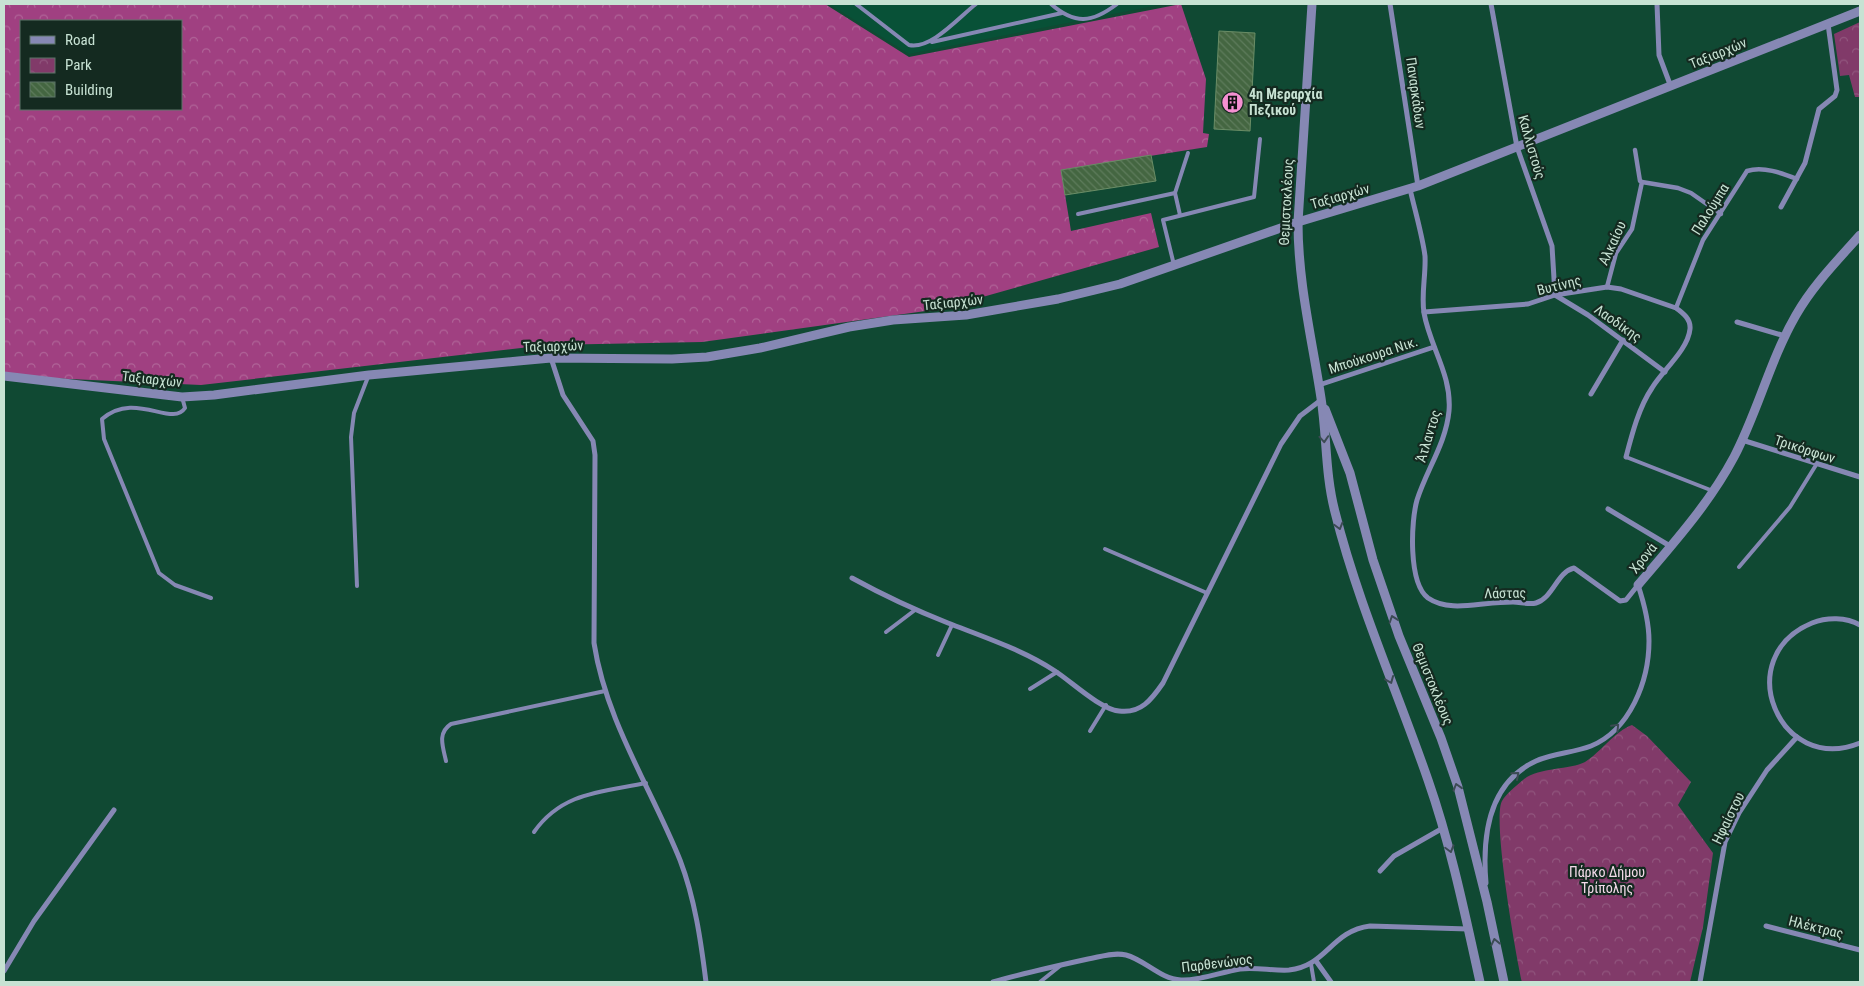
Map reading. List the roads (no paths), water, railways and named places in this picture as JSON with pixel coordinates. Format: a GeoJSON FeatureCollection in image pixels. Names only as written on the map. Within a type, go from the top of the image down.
{"type":"FeatureCollection","features":[{"type":"Feature","properties":{"kind":"street","name":"Θεμιστοκλέους"},"geometry":{"type":"LineString","coordinates":[[1312,4],[1298,222],[1300,281],[1319,385],[1327,478],[1350,566],[1367,620],[1412,735],[1444,828],[1480,982]]}},
{"type":"Feature","properties":{"kind":"street","name":"Παναρκάδων"},"geometry":{"type":"LineString","coordinates":[[1390,4],[1414,188]]}},
{"type":"Feature","properties":{"kind":"street","name":"Καλλιστούς"},"geometry":{"type":"LineString","coordinates":[[1491,4],[1518,147],[1552,246],[1555,295]]}},
{"type":"Feature","properties":{"kind":"street"},"geometry":{"type":"LineString","coordinates":[[1657,4],[1659,54],[1671,87]]}},
{"type":"Feature","properties":{"kind":"street","name":"Ταξιαρχών"},"geometry":{"type":"LineString","coordinates":[[4,376],[182,397],[214,395],[369,375],[551,358],[672,359],[728,354],[848,327],[893,320],[959,316],[1058,300],[1120,284],[1298,222],[1414,188],[1860,11]]}},
{"type":"Feature","properties":{"kind":"street"},"geometry":{"type":"LineString","coordinates":[[1781,207],[1797,179],[1808,154],[1818,110],[1835,96],[1838,90],[1828,24]]}},
{"type":"Feature","properties":{"kind":"street","name":"Αλκαίου"},"geometry":{"type":"LineString","coordinates":[[1607,287],[1616,253],[1634,224],[1642,182],[1640,181],[1635,150]]}},
{"type":"Feature","properties":{"kind":"street","name":"Παλούμπα"},"geometry":{"type":"LineString","coordinates":[[1676,308],[1703,240],[1747,171],[1753,169],[1768,171],[1797,179]]}},
{"type":"Feature","properties":{"kind":"street"},"geometry":{"type":"LineString","coordinates":[[1642,182],[1678,188],[1691,193],[1721,214]]}},
{"type":"Feature","properties":{"kind":"street","name":"Άτλαντος"},"geometry":{"type":"LineString","coordinates":[[1414,188],[1425,257],[1424,312],[1434,347],[1447,380],[1448,420],[1438,453],[1417,500],[1413,529],[1415,572],[1421,589],[1429,598]]}},
{"type":"Feature","properties":{"kind":"street","name":"Χρονά"},"geometry":{"type":"LineString","coordinates":[[1487,902],[1484,865],[1486,829],[1496,797],[1507,783],[1535,761],[1591,746],[1604,739],[1626,716],[1635,702],[1645,674],[1649,642],[1644,604],[1638,585],[1713,491],[1742,440],[1785,336],[1807,297],[1860,235]]}},
{"type":"Feature","properties":{"kind":"street","name":"Βυτίνης"},"geometry":{"type":"LineString","coordinates":[[1424,312],[1528,304],[1555,295],[1607,287],[1621,289],[1676,308],[1684,313],[1689,322],[1687,337],[1665,372]]}},
{"type":"Feature","properties":{"kind":"street","name":"Λαοδίκης"},"geometry":{"type":"LineString","coordinates":[[1555,295],[1588,315],[1665,372]]}},
{"type":"Feature","properties":{"kind":"street"},"geometry":{"type":"LineString","coordinates":[[1737,322],[1785,336]]}},
{"type":"Feature","properties":{"kind":"street"},"geometry":{"type":"LineString","coordinates":[[1591,394],[1623,340]]}},
{"type":"Feature","properties":{"kind":"street","name":"Μπούκουρα Νικ."},"geometry":{"type":"LineString","coordinates":[[1319,385],[1434,347]]}},
{"type":"Feature","properties":{"kind":"street"},"geometry":{"type":"LineString","coordinates":[[551,358],[563,395],[594,441],[596,455],[594,643],[604,691],[646,783],[685,876],[702,949],[706,982]]}},
{"type":"Feature","properties":{"kind":"street"},"geometry":{"type":"LineString","coordinates":[[1626,457],[1652,387],[1665,372]]}},
{"type":"Feature","properties":{"kind":"street","name":"Θεμιστοκλέους"},"geometry":{"type":"LineString","coordinates":[[1321,400],[1350,473],[1374,560],[1399,636],[1441,738],[1458,787],[1487,902],[1504,982]]}},
{"type":"Feature","properties":{"kind":"street"},"geometry":{"type":"LineString","coordinates":[[852,578],[915,610],[978,634],[1057,672],[1106,706],[1117,711],[1132,712],[1152,699],[1163,683],[1281,444],[1300,416],[1321,400]]}},
{"type":"Feature","properties":{"kind":"street","name":"Τρικόρφων"},"geometry":{"type":"LineString","coordinates":[[1742,440],[1860,477]]}},
{"type":"Feature","properties":{"kind":"street"},"geometry":{"type":"LineString","coordinates":[[1608,509],[1670,546]]}},
{"type":"Feature","properties":{"kind":"street","name":"Λάστας"},"geometry":{"type":"LineString","coordinates":[[1429,598],[1444,604],[1457,606],[1505,602],[1537,603],[1546,597],[1567,571],[1574,568],[1620,601],[1626,600],[1638,585]]}},
{"type":"Feature","properties":{"kind":"street"},"geometry":{"type":"LineString","coordinates":[[1860,625],[1837,619],[1818,621],[1794,634],[1776,655],[1770,682],[1774,709],[1783,725],[1797,737],[1814,746],[1832,749],[1850,747],[1860,743]]}},
{"type":"Feature","properties":{"kind":"street","name":"Ηφαίστου"},"geometry":{"type":"LineString","coordinates":[[1700,982],[1726,842],[1740,813],[1767,770],[1797,737]]}},
{"type":"Feature","properties":{"kind":"street"},"geometry":{"type":"LineString","coordinates":[[4,971],[34,921],[114,810]]}},
{"type":"Feature","properties":{"kind":"street"},"geometry":{"type":"LineString","coordinates":[[1380,871],[1394,856],[1444,828]]}},
{"type":"Feature","properties":{"kind":"street","name":"Ηλέκτρας"},"geometry":{"type":"LineString","coordinates":[[1766,926],[1860,950]]}},
{"type":"Feature","properties":{"kind":"street"},"geometry":{"type":"LineString","coordinates":[[1331,982],[1313,962],[1339,938],[1358,927],[1468,929]]}},
{"type":"Feature","properties":{"kind":"street","name":"Παρθενώνος"},"geometry":{"type":"LineString","coordinates":[[993,982],[1062,964],[1112,954],[1124,955],[1180,980],[1242,969],[1291,970],[1313,962]]}},
{"type":"Feature","properties":{"kind":"lane"},"geometry":{"type":"LineString","coordinates":[[856,4],[909,45],[918,47],[930,42],[1062,14]]}},
{"type":"Feature","properties":{"kind":"lane"},"geometry":{"type":"LineString","coordinates":[[930,42],[976,4]]}},
{"type":"Feature","properties":{"kind":"lane"},"geometry":{"type":"LineString","coordinates":[[1051,4],[1062,14],[1077,19],[1092,18],[1117,4]]}},
{"type":"Feature","properties":{"kind":"lane"},"geometry":{"type":"LineString","coordinates":[[1174,266],[1163,220],[1254,197],[1260,139]]}},
{"type":"Feature","properties":{"kind":"lane"},"geometry":{"type":"LineString","coordinates":[[1180,215],[1175,193],[1188,153]]}},
{"type":"Feature","properties":{"kind":"lane"},"geometry":{"type":"LineString","coordinates":[[1078,214],[1175,193]]}},
{"type":"Feature","properties":{"kind":"lane"},"geometry":{"type":"LineString","coordinates":[[357,586],[351,437],[354,413],[369,375]]}},
{"type":"Feature","properties":{"kind":"lane"},"geometry":{"type":"LineString","coordinates":[[182,397],[185,408],[182,413],[174,416],[146,408],[122,408],[102,418],[102,429],[119,480],[159,573],[175,585],[211,598]]}},
{"type":"Feature","properties":{"kind":"lane"},"geometry":{"type":"LineString","coordinates":[[1626,457],[1713,491]]}},
{"type":"Feature","properties":{"kind":"lane"},"geometry":{"type":"LineString","coordinates":[[1739,566],[1790,507],[1816,464]]}},
{"type":"Feature","properties":{"kind":"lane"},"geometry":{"type":"LineString","coordinates":[[1105,549],[1207,593]]}},
{"type":"Feature","properties":{"kind":"lane"},"geometry":{"type":"LineString","coordinates":[[886,632],[915,610]]}},
{"type":"Feature","properties":{"kind":"lane"},"geometry":{"type":"LineString","coordinates":[[938,655],[952,625]]}},
{"type":"Feature","properties":{"kind":"lane"},"geometry":{"type":"LineString","coordinates":[[1030,689],[1057,672]]}},
{"type":"Feature","properties":{"kind":"lane"},"geometry":{"type":"LineString","coordinates":[[446,761],[442,734],[443,730],[451,724],[604,691]]}},
{"type":"Feature","properties":{"kind":"lane"},"geometry":{"type":"LineString","coordinates":[[1090,731],[1106,706]]}},
{"type":"Feature","properties":{"kind":"lane"},"geometry":{"type":"LineString","coordinates":[[534,832],[548,814],[570,799],[646,783]]}},
{"type":"Feature","properties":{"kind":"lane"},"geometry":{"type":"LineString","coordinates":[[1313,962],[1314,982]]}},
{"type":"Feature","properties":{"kind":"lane"},"geometry":{"type":"LineString","coordinates":[[1040,982],[1062,964]]}},
{"type":"Feature","properties":{"kind":"place","name":"4η Μεραρχία Πεζικού"},"geometry":{"type":"Point","coordinates":[1233,102]}},
{"type":"Feature","properties":{"kind":"park label","name":"Πάρκο Δήμου Τρίπολης"},"geometry":{"type":"Point","coordinates":[1607,880]}}]}
